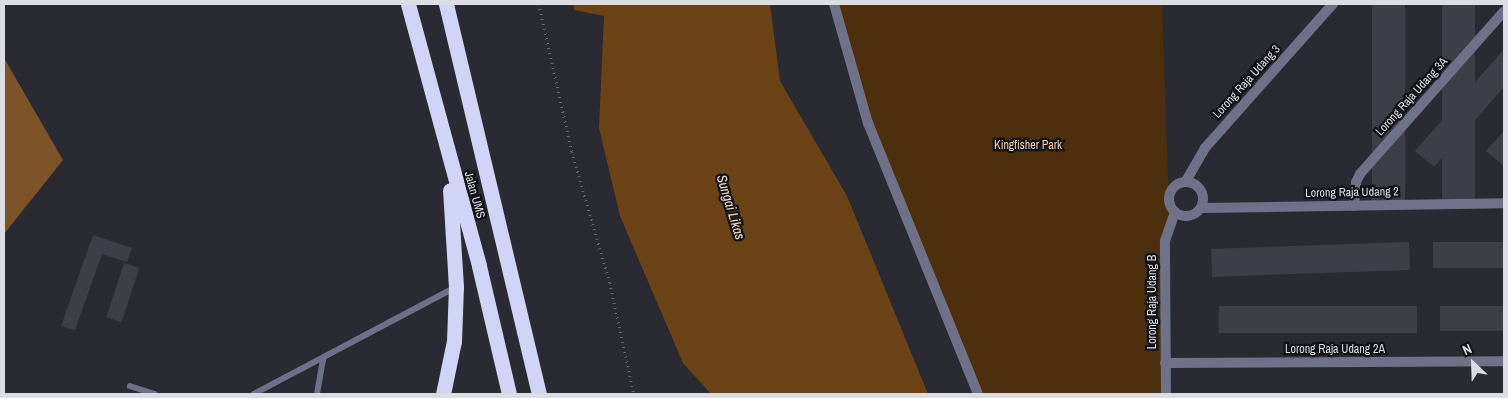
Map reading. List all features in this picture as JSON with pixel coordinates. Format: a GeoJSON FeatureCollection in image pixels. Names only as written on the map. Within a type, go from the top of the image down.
{"type":"FeatureCollection","features":[{"type":"Feature","properties":{"kind":"highway","name":"Jalan UMS"},"geometry":{"type":"LineString","coordinates":[[408,4],[448,158],[479,266],[509,394]]}},
{"type":"Feature","properties":{"kind":"highway","name":"Jalan UMS"},"geometry":{"type":"LineString","coordinates":[[446,4],[539,394]]}},
{"type":"Feature","properties":{"kind":"highway"},"geometry":{"type":"LineString","coordinates":[[443,394],[454,340],[456,286],[448,158]]}},
{"type":"Feature","properties":{"kind":"street"},"geometry":{"type":"LineString","coordinates":[[834,4],[868,122],[978,394]]}},
{"type":"Feature","properties":{"kind":"street","name":"Lorong Raja Udang 3"},"geometry":{"type":"LineString","coordinates":[[1186,181],[1205,148],[1333,4]]}},
{"type":"Feature","properties":{"kind":"street","name":"Lorong Raja Udang 3A"},"geometry":{"type":"LineString","coordinates":[[1354,206],[1356,182],[1360,174],[1504,12]]}},
{"type":"Feature","properties":{"kind":"street"},"geometry":{"type":"LineString","coordinates":[[1186,181],[1197,185],[1204,196],[1201,208],[1194,214],[1184,216],[1175,212],[1169,204],[1169,193],[1175,184],[1186,181]]}},
{"type":"Feature","properties":{"kind":"street","name":"Lorong Raja Udang 2"},"geometry":{"type":"LineString","coordinates":[[1201,208],[1504,203]]}},
{"type":"Feature","properties":{"kind":"street","name":"Lorong Raja Udang B"},"geometry":{"type":"LineString","coordinates":[[1166,394],[1165,241],[1175,212]]}},
{"type":"Feature","properties":{"kind":"street","name":"Lorong Raja Udang 2A"},"geometry":{"type":"LineString","coordinates":[[1165,363],[1504,361]]}},
{"type":"Feature","properties":{"kind":"lane"},"geometry":{"type":"LineString","coordinates":[[254,394],[323,359],[456,286]]}},
{"type":"Feature","properties":{"kind":"lane"},"geometry":{"type":"LineString","coordinates":[[316,394],[323,359]]}},
{"type":"Feature","properties":{"kind":"lane"},"geometry":{"type":"LineString","coordinates":[[130,386],[155,394]]}},
{"type":"Feature","properties":{"kind":"path"},"geometry":{"type":"LineString","coordinates":[[539,4],[572,152],[610,283],[634,394]]}},
{"type":"Feature","properties":{"kind":"green space","name":"Kingfisher Park"},"geometry":{"type":"Polygon","coordinates":[[[834,4],[1162,4],[1169,204],[1175,212],[1165,241],[1166,394],[978,394],[868,123],[834,4]]]}},
{"type":"Feature","properties":{"kind":"shaded area"},"geometry":{"type":"Polygon","coordinates":[[[4,58],[63,160],[4,234],[4,58]]]}},
{"type":"Feature","properties":{"kind":"water","name":"Sungai Likas"},"geometry":{"type":"Polygon","coordinates":[[[574,4],[770,4],[780,81],[847,196],[928,394],[711,394],[683,363],[620,216],[599,128],[604,16],[574,10],[574,4]]]}},
{"type":"Feature","properties":{"kind":"building"},"geometry":{"type":"Polygon","coordinates":[[[1372,4],[1405,4],[1405,209],[1372,209],[1372,4]]]}},
{"type":"Feature","properties":{"kind":"building"},"geometry":{"type":"Polygon","coordinates":[[[1442,4],[1475,4],[1475,206],[1442,206],[1442,4]]]}},
{"type":"Feature","properties":{"kind":"building"},"geometry":{"type":"Polygon","coordinates":[[[1504,49],[1504,87],[1434,167],[1415,151],[1504,49]]]}},
{"type":"Feature","properties":{"kind":"building"},"geometry":{"type":"Polygon","coordinates":[[[1504,131],[1504,166],[1486,151],[1504,131]]]}},
{"type":"Feature","properties":{"kind":"building"},"geometry":{"type":"Polygon","coordinates":[[[93,235],[132,248],[127,262],[102,254],[75,330],[61,326],[93,235]]]}},
{"type":"Feature","properties":{"kind":"building"},"geometry":{"type":"Polygon","coordinates":[[[1409,242],[1410,270],[1212,277],[1211,249],[1409,242]]]}},
{"type":"Feature","properties":{"kind":"building"},"geometry":{"type":"Polygon","coordinates":[[[1433,242],[1504,242],[1504,268],[1433,268],[1433,242]]]}},
{"type":"Feature","properties":{"kind":"building"},"geometry":{"type":"Polygon","coordinates":[[[124,263],[139,268],[122,322],[106,317],[124,263]]]}},
{"type":"Feature","properties":{"kind":"building"},"geometry":{"type":"Polygon","coordinates":[[[1219,306],[1417,306],[1417,333],[1219,333],[1219,306]]]}},
{"type":"Feature","properties":{"kind":"building"},"geometry":{"type":"Polygon","coordinates":[[[1440,306],[1504,306],[1504,331],[1440,331],[1440,306]]]}}]}
